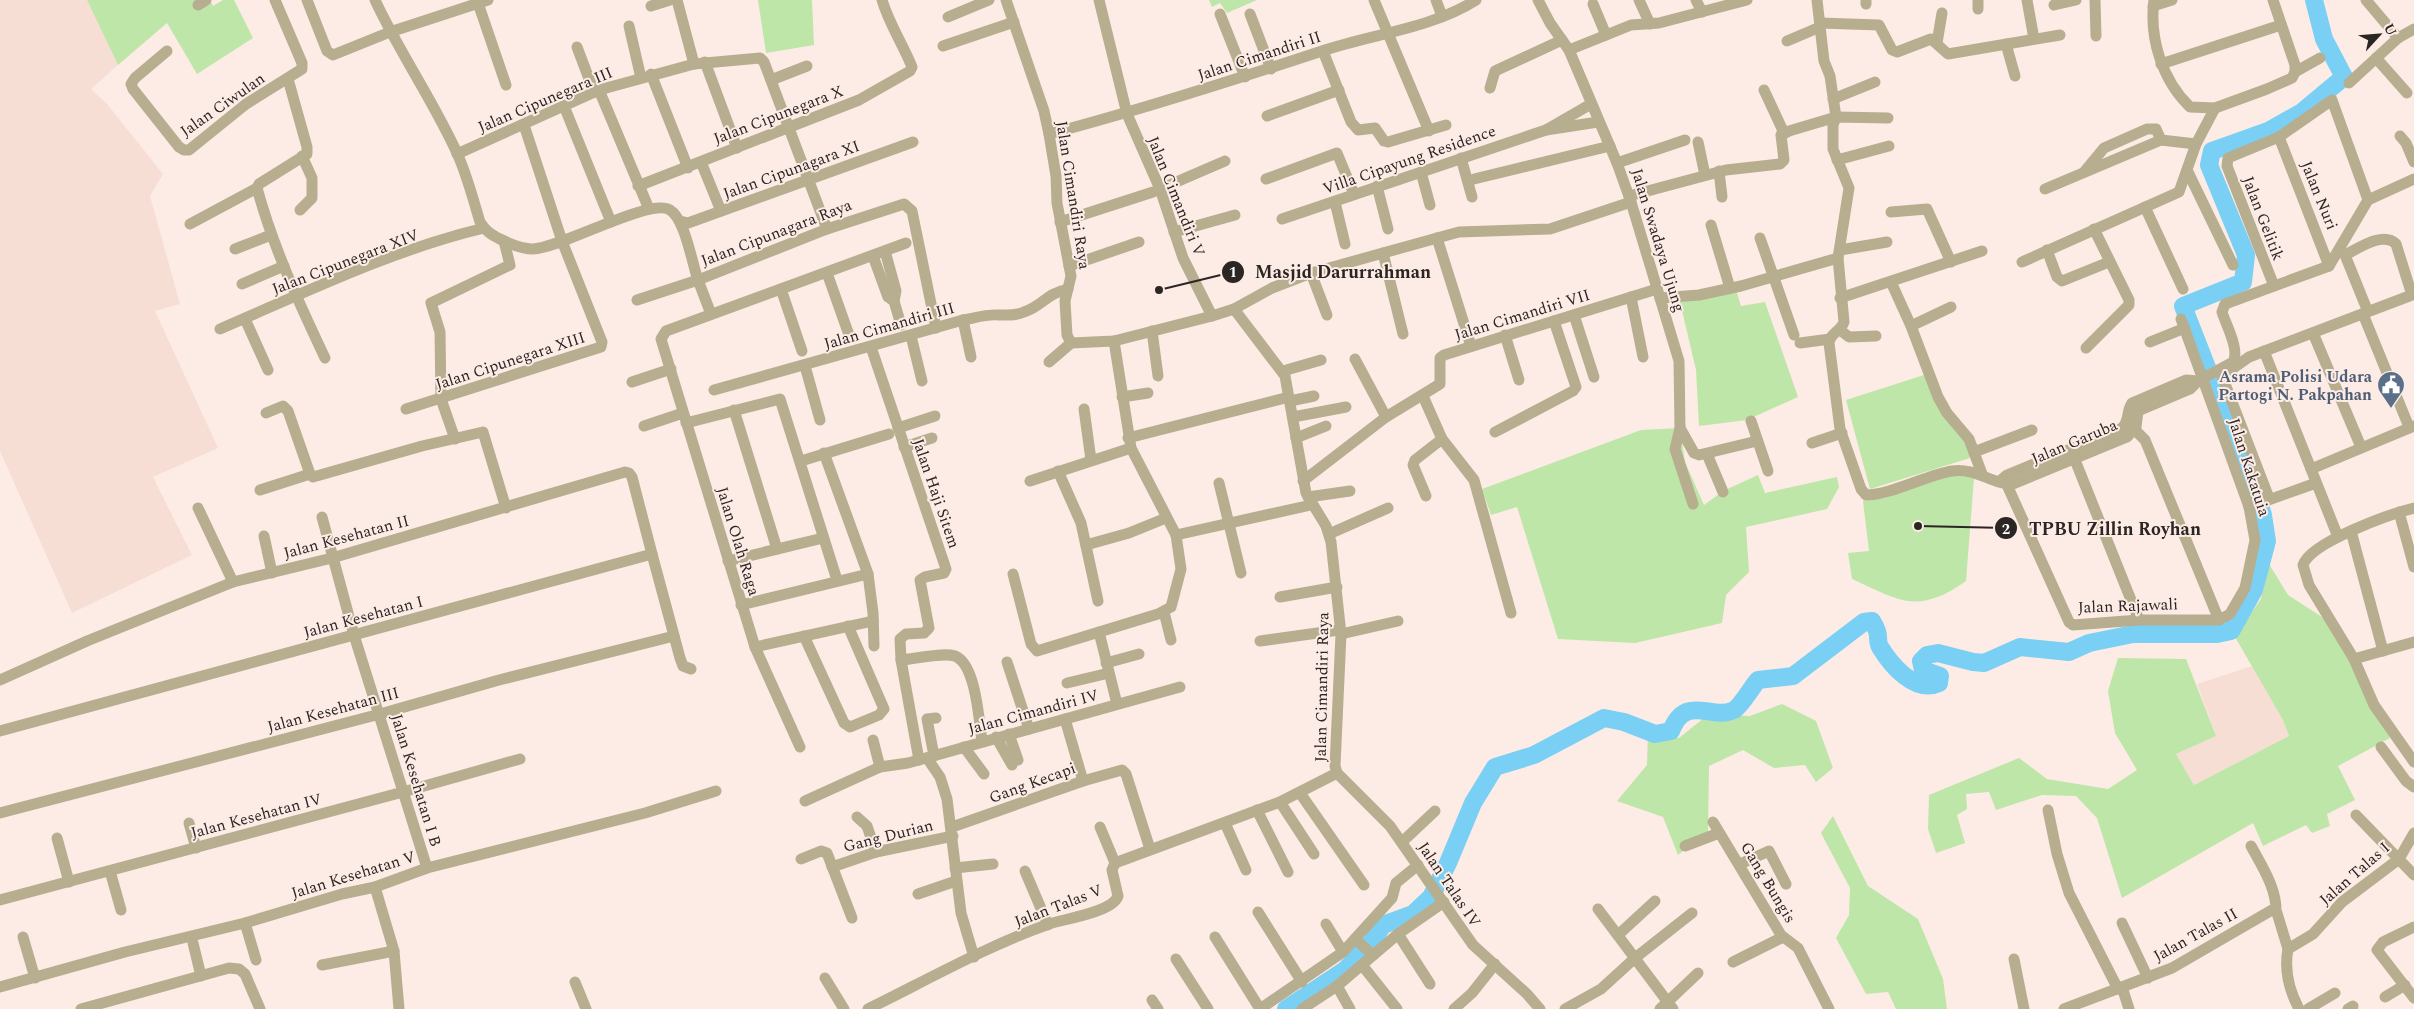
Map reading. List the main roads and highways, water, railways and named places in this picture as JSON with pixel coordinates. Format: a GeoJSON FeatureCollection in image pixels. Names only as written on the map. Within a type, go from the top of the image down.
{"type":"FeatureCollection","features":[{"type":"Feature","properties":{"kind":"waterway"},"geometry":{"type":"LineString","coordinates":[[1286,1009],[1345,970],[1371,943],[1383,925],[1413,914],[1431,897],[1448,863],[1473,803],[1495,767],[1534,755],[1604,718],[1624,722],[1655,734],[1671,731],[1677,720],[1684,713],[1700,710],[1725,713],[1734,710],[1758,680],[1793,676],[1864,622],[1872,621],[1877,631],[1880,647],[1890,662],[1905,676],[1921,685],[1939,683],[1940,676],[1923,670],[1921,661],[1927,655],[1938,653],[1984,663],[2020,647],[2069,652],[2089,643],[2133,634],[2217,634],[2231,631],[2254,590],[2267,541],[2263,515],[2251,480],[2183,306],[2243,282],[2246,255],[2209,165],[2212,151],[2268,131],[2302,112],[2344,77],[2324,39],[2314,0]]}},
{"type":"Feature","properties":{"kind":"place","name":"Masjid Darurrahman"},"geometry":{"type":"Point","coordinates":[1159,290]}},
{"type":"Feature","properties":{"kind":"place","name":"Asrama Polisi Udara Partogi N. Pakpahan"},"geometry":{"type":"Point","coordinates":[2391,409]}},
{"type":"Feature","properties":{"kind":"place","name":"TPBU Zillin Royhan"},"geometry":{"type":"Point","coordinates":[1918,526]}}]}
